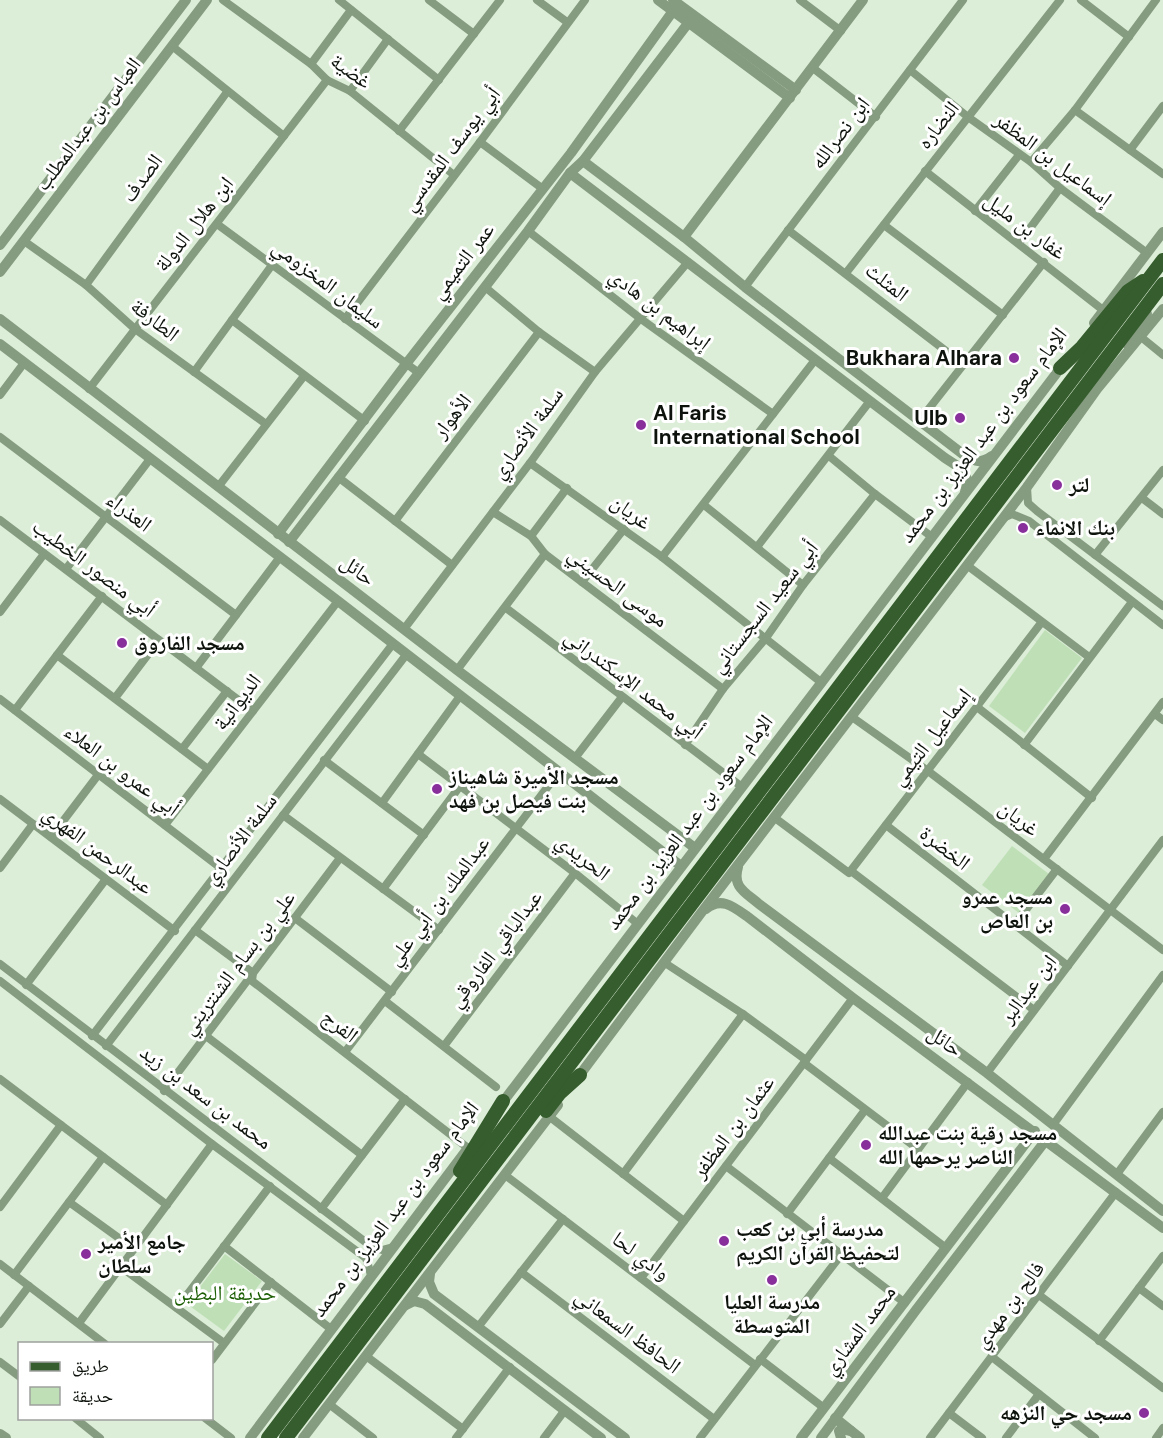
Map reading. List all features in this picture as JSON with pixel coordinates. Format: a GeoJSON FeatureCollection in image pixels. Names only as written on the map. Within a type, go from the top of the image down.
{"type":"FeatureCollection","features":[{"type":"Feature","properties":{"kind":"main road","name":"الإمام سعود بن عبد العزيز بن محمد"},"geometry":{"type":"LineString","coordinates":[[286,1438],[477,1188],[1159,281],[1163,260]]}},
{"type":"Feature","properties":{"kind":"main road","name":"الإمام سعود بن عبد العزيز بن محمد"},"geometry":{"type":"LineString","coordinates":[[268,1438],[699,873],[1159,281]]}},
{"type":"Feature","properties":{"kind":"main road"},"geometry":{"type":"LineString","coordinates":[[1060,368],[1082,347],[1128,291],[1159,281]]}},
{"type":"Feature","properties":{"kind":"main road"},"geometry":{"type":"LineString","coordinates":[[477,1188],[510,1156],[560,1093],[580,1075]]}},
{"type":"Feature","properties":{"kind":"main road"},"geometry":{"type":"LineString","coordinates":[[433,1219],[451,1184],[503,1101]]}},
{"type":"Feature","properties":{"kind":"street","name":"العباس بن عبدالمطلب"},"geometry":{"type":"LineString","coordinates":[[0,245],[186,0]]}},
{"type":"Feature","properties":{"kind":"street","name":"العباس بن عبدالمطلب"},"geometry":{"type":"LineString","coordinates":[[0,272],[207,0]]}},
{"type":"Feature","properties":{"kind":"street","name":"غضية"},"geometry":{"type":"LineString","coordinates":[[223,0],[311,64],[327,80],[350,91],[454,175]]}},
{"type":"Feature","properties":{"kind":"street"},"geometry":{"type":"LineString","coordinates":[[339,0],[439,80]]}},
{"type":"Feature","properties":{"kind":"street"},"geometry":{"type":"LineString","coordinates":[[429,0],[474,34]]}},
{"type":"Feature","properties":{"kind":"street"},"geometry":{"type":"LineString","coordinates":[[399,131],[500,0]]}},
{"type":"Feature","properties":{"kind":"street"},"geometry":{"type":"LineString","coordinates":[[537,0],[567,22]]}},
{"type":"Feature","properties":{"kind":"street","name":"أبي يوسف المقدسي"},"geometry":{"type":"LineString","coordinates":[[345,319],[585,0]]}},
{"type":"Feature","properties":{"kind":"street"},"geometry":{"type":"LineString","coordinates":[[658,0],[793,94]]}},
{"type":"Feature","properties":{"kind":"street"},"geometry":{"type":"LineString","coordinates":[[800,0],[841,31]]}},
{"type":"Feature","properties":{"kind":"street"},"geometry":{"type":"LineString","coordinates":[[684,237],[863,0]]}},
{"type":"Feature","properties":{"kind":"street","name":"ابن نصرالله"},"geometry":{"type":"LineString","coordinates":[[745,287],[963,0]]}},
{"type":"Feature","properties":{"kind":"street","name":"النضاره"},"geometry":{"type":"LineString","coordinates":[[846,273],[1060,0]]}},
{"type":"Feature","properties":{"kind":"street"},"geometry":{"type":"LineString","coordinates":[[1081,0],[1129,37]]}},
{"type":"Feature","properties":{"kind":"street"},"geometry":{"type":"LineString","coordinates":[[1031,162],[1076,110],[1156,0]]}},
{"type":"Feature","properties":{"kind":"street"},"geometry":{"type":"LineString","coordinates":[[311,64],[351,10]]}},
{"type":"Feature","properties":{"kind":"street"},"geometry":{"type":"LineString","coordinates":[[671,11],[793,94]]}},
{"type":"Feature","properties":{"kind":"street"},"geometry":{"type":"LineString","coordinates":[[671,11],[681,33]]}},
{"type":"Feature","properties":{"kind":"street","name":"عمر التميمي"},"geometry":{"type":"LineString","coordinates":[[278,534],[406,364],[571,153],[671,11]]}},
{"type":"Feature","properties":{"kind":"street"},"geometry":{"type":"LineString","coordinates":[[289,542],[570,173],[583,161],[689,22]]}},
{"type":"Feature","properties":{"kind":"street"},"geometry":{"type":"LineString","coordinates":[[350,91],[388,39]]}},
{"type":"Feature","properties":{"kind":"street"},"geometry":{"type":"LineString","coordinates":[[172,46],[284,136]]}},
{"type":"Feature","properties":{"kind":"street"},"geometry":{"type":"LineString","coordinates":[[813,68],[876,117]]}},
{"type":"Feature","properties":{"kind":"street","name":"إسماعيل بن المظفر"},"geometry":{"type":"LineString","coordinates":[[910,70],[968,117],[1031,162],[1060,188],[1148,253]]}},
{"type":"Feature","properties":{"kind":"street","name":"ابن هلال الدولة"},"geometry":{"type":"LineString","coordinates":[[89,388],[327,80]]}},
{"type":"Feature","properties":{"kind":"street","name":"الصدف"},"geometry":{"type":"LineString","coordinates":[[86,285],[227,92]]}},
{"type":"Feature","properties":{"kind":"street"},"geometry":{"type":"LineString","coordinates":[[1130,150],[1163,106]]}},
{"type":"Feature","properties":{"kind":"street"},"geometry":{"type":"LineString","coordinates":[[1076,110],[1163,174]]}},
{"type":"Feature","properties":{"kind":"street"},"geometry":{"type":"LineString","coordinates":[[480,142],[543,189]]}},
{"type":"Feature","properties":{"kind":"street"},"geometry":{"type":"LineString","coordinates":[[571,153],[976,462],[983,462],[997,452]]}},
{"type":"Feature","properties":{"kind":"street"},"geometry":{"type":"LineString","coordinates":[[975,211],[1019,154]]}},
{"type":"Feature","properties":{"kind":"street","name":"غفار بن مليل"},"geometry":{"type":"LineString","coordinates":[[925,171],[1103,310]]}},
{"type":"Feature","properties":{"kind":"street"},"geometry":{"type":"LineString","coordinates":[[570,173],[962,469],[968,481],[964,495]]}},
{"type":"Feature","properties":{"kind":"street"},"geometry":{"type":"LineString","coordinates":[[1019,243],[1060,188]]}},
{"type":"Feature","properties":{"kind":"street","name":"سليمان المخزومي"},"geometry":{"type":"LineString","coordinates":[[217,224],[419,373]]}},
{"type":"Feature","properties":{"kind":"street"},"geometry":{"type":"LineString","coordinates":[[884,225],[1003,315]]}},
{"type":"Feature","properties":{"kind":"street","name":"المثلث"},"geometry":{"type":"LineString","coordinates":[[788,230],[963,364]]}},
{"type":"Feature","properties":{"kind":"street","name":"إبراهيم بن هادي"},"geometry":{"type":"LineString","coordinates":[[528,231],[641,319],[773,414]]}},
{"type":"Feature","properties":{"kind":"street","name":"الإمام سعود بن عبد العزيز بن محمد"},"geometry":{"type":"LineString","coordinates":[[250,1438],[371,1275],[1163,232]]}},
{"type":"Feature","properties":{"kind":"street","name":"الطارفة"},"geometry":{"type":"LineString","coordinates":[[24,241],[86,285],[135,329],[266,424]]}},
{"type":"Feature","properties":{"kind":"street","name":"سلمة الأنصاري"},"geometry":{"type":"LineString","coordinates":[[404,629],[596,372],[688,262]]}},
{"type":"Feature","properties":{"kind":"street"},"geometry":{"type":"LineString","coordinates":[[920,420],[1044,262]]}},
{"type":"Feature","properties":{"kind":"street"},"geometry":{"type":"LineString","coordinates":[[194,372],[272,265]]}},
{"type":"Feature","properties":{"kind":"street"},"geometry":{"type":"LineString","coordinates":[[303,1438],[550,1117],[701,913],[776,818],[1027,487],[1142,323],[1159,281]]}},
{"type":"Feature","properties":{"kind":"street"},"geometry":{"type":"LineString","coordinates":[[485,287],[539,332],[596,372]]}},
{"type":"Feature","properties":{"kind":"street"},"geometry":{"type":"LineString","coordinates":[[1097,389],[1163,309]]}},
{"type":"Feature","properties":{"kind":"street","name":"حائل"},"geometry":{"type":"LineString","coordinates":[[0,319],[278,534],[695,848]]}},
{"type":"Feature","properties":{"kind":"street"},"geometry":{"type":"LineString","coordinates":[[232,320],[365,421]]}},
{"type":"Feature","properties":{"kind":"street","name":"الأهوار"},"geometry":{"type":"LineString","coordinates":[[395,521],[539,332]]}},
{"type":"Feature","properties":{"kind":"street"},"geometry":{"type":"LineString","coordinates":[[1141,337],[1163,355]]}},
{"type":"Feature","properties":{"kind":"street","name":"حائل"},"geometry":{"type":"LineString","coordinates":[[0,344],[681,866]]}},
{"type":"Feature","properties":{"kind":"street"},"geometry":{"type":"LineString","coordinates":[[662,557],[815,360]]}},
{"type":"Feature","properties":{"kind":"street"},"geometry":{"type":"LineString","coordinates":[[0,395],[24,363]]}},
{"type":"Feature","properties":{"kind":"street"},"geometry":{"type":"LineString","coordinates":[[218,487],[304,376]]}},
{"type":"Feature","properties":{"kind":"street"},"geometry":{"type":"LineString","coordinates":[[757,546],[870,401]]}},
{"type":"Feature","properties":{"kind":"street","name":"العذراء"},"geometry":{"type":"LineString","coordinates":[[0,437],[236,615]]}},
{"type":"Feature","properties":{"kind":"street"},"geometry":{"type":"LineString","coordinates":[[829,456],[932,537]]}},
{"type":"Feature","properties":{"kind":"street"},"geometry":{"type":"LineString","coordinates":[[66,569],[150,459]]}},
{"type":"Feature","properties":{"kind":"street","name":"غريان"},"geometry":{"type":"LineString","coordinates":[[530,463],[662,557],[822,682]]}},
{"type":"Feature","properties":{"kind":"street"},"geometry":{"type":"LineString","coordinates":[[1095,555],[1163,470]]}},
{"type":"Feature","properties":{"kind":"street"},"geometry":{"type":"LineString","coordinates":[[338,477],[452,565]]}},
{"type":"Feature","properties":{"kind":"street"},"geometry":{"type":"LineString","coordinates":[[1027,487],[1029,503],[1037,511],[1163,606]]}},
{"type":"Feature","properties":{"kind":"street"},"geometry":{"type":"LineString","coordinates":[[531,536],[567,488]]}},
{"type":"Feature","properties":{"kind":"street","name":"أبي سعيد السجستاني"},"geometry":{"type":"LineString","coordinates":[[686,745],[723,689],[766,638],[803,585],[875,494]]}},
{"type":"Feature","properties":{"kind":"street"},"geometry":{"type":"LineString","coordinates":[[1142,498],[1163,514]]}},
{"type":"Feature","properties":{"kind":"street"},"geometry":{"type":"LineString","coordinates":[[704,505],[803,585]]}},
{"type":"Feature","properties":{"kind":"street"},"geometry":{"type":"LineString","coordinates":[[1029,521],[1030,514],[1037,511]]}},
{"type":"Feature","properties":{"kind":"street","name":"موسى الحسيني"},"geometry":{"type":"LineString","coordinates":[[493,512],[531,536],[545,554],[723,689]]}},
{"type":"Feature","properties":{"kind":"street"},"geometry":{"type":"LineString","coordinates":[[1003,519],[1012,514],[1029,521],[1163,625]]}},
{"type":"Feature","properties":{"kind":"street","name":"أبي منصور الخطيب"},"geometry":{"type":"LineString","coordinates":[[0,519],[253,711]]}},
{"type":"Feature","properties":{"kind":"street"},"geometry":{"type":"LineString","coordinates":[[582,582],[624,529]]}},
{"type":"Feature","properties":{"kind":"street"},"geometry":{"type":"LineString","coordinates":[[0,612],[44,554]]}},
{"type":"Feature","properties":{"kind":"street"},"geometry":{"type":"LineString","coordinates":[[457,670],[545,554]]}},
{"type":"Feature","properties":{"kind":"street"},"geometry":{"type":"LineString","coordinates":[[196,668],[280,557]]}},
{"type":"Feature","properties":{"kind":"street"},"geometry":{"type":"LineString","coordinates":[[968,566],[1089,657]]}},
{"type":"Feature","properties":{"kind":"street"},"geometry":{"type":"LineString","coordinates":[[15,710],[102,596]]}},
{"type":"Feature","properties":{"kind":"street","name":"الديوانية"},"geometry":{"type":"LineString","coordinates":[[165,825],[338,601]]}},
{"type":"Feature","properties":{"kind":"street"},"geometry":{"type":"LineString","coordinates":[[1024,745],[1132,602]]}},
{"type":"Feature","properties":{"kind":"street","name":"أبي محمد الإسكندراني"},"geometry":{"type":"LineString","coordinates":[[506,608],[742,787]]}},
{"type":"Feature","properties":{"kind":"street","name":"إسماعيل التيمي"},"geometry":{"type":"LineString","coordinates":[[850,872],[1041,623]]}},
{"type":"Feature","properties":{"kind":"street"},"geometry":{"type":"LineString","coordinates":[[115,698],[159,640]]}},
{"type":"Feature","properties":{"kind":"street","name":"سلمة الأنصاري"},"geometry":{"type":"LineString","coordinates":[[92,1036],[392,645]]}},
{"type":"Feature","properties":{"kind":"street"},"geometry":{"type":"LineString","coordinates":[[57,655],[208,769]]}},
{"type":"Feature","properties":{"kind":"street","name":"سلمة الأنصاري"},"geometry":{"type":"LineString","coordinates":[[106,1046],[406,655]]}},
{"type":"Feature","properties":{"kind":"street"},"geometry":{"type":"LineString","coordinates":[[182,749],[227,691]]}},
{"type":"Feature","properties":{"kind":"street"},"geometry":{"type":"LineString","coordinates":[[382,803],[460,696]]}},
{"type":"Feature","properties":{"kind":"street"},"geometry":{"type":"LineString","coordinates":[[575,759],[622,697]]}},
{"type":"Feature","properties":{"kind":"street","name":"أبي عمرو بن العلاء"},"geometry":{"type":"LineString","coordinates":[[0,699],[222,869]]}},
{"type":"Feature","properties":{"kind":"street"},"geometry":{"type":"LineString","coordinates":[[1044,859],[1163,702]]}},
{"type":"Feature","properties":{"kind":"street"},"geometry":{"type":"LineString","coordinates":[[977,707],[1092,798]]}},
{"type":"Feature","properties":{"kind":"street"},"geometry":{"type":"LineString","coordinates":[[1155,714],[1163,720]]}},
{"type":"Feature","properties":{"kind":"street","name":"غريان"},"geometry":{"type":"LineString","coordinates":[[852,717],[928,771],[1163,950]]}},
{"type":"Feature","properties":{"kind":"street","name":"الحريدي"},"geometry":{"type":"LineString","coordinates":[[418,754],[575,873],[638,924]]}},
{"type":"Feature","properties":{"kind":"street"},"geometry":{"type":"LineString","coordinates":[[324,760],[424,835]]}},
{"type":"Feature","properties":{"kind":"street","name":"عبدالملك بن أبي علي"},"geometry":{"type":"LineString","coordinates":[[345,1052],[559,772]]}},
{"type":"Feature","properties":{"kind":"street"},"geometry":{"type":"LineString","coordinates":[[51,837],[98,775]]}},
{"type":"Feature","properties":{"kind":"street"},"geometry":{"type":"LineString","coordinates":[[383,889],[460,786]]}},
{"type":"Feature","properties":{"kind":"street","name":"عبدالرحمن الفهري"},"geometry":{"type":"LineString","coordinates":[[0,799],[174,931]]}},
{"type":"Feature","properties":{"kind":"street"},"geometry":{"type":"LineString","coordinates":[[283,815],[439,930]]}},
{"type":"Feature","properties":{"kind":"street"},"geometry":{"type":"LineString","coordinates":[[776,818],[1034,1010]]}},
{"type":"Feature","properties":{"kind":"street"},"geometry":{"type":"LineString","coordinates":[[0,868],[33,824]]}},
{"type":"Feature","properties":{"kind":"street","name":"الخضرة"},"geometry":{"type":"LineString","coordinates":[[886,825],[1068,966]]}},
{"type":"Feature","properties":{"kind":"street"},"geometry":{"type":"LineString","coordinates":[[669,856],[682,839]]}},
{"type":"Feature","properties":{"kind":"street","name":"ابن عبدالبر"},"geometry":{"type":"LineString","coordinates":[[987,1073],[1163,840]]}},
{"type":"Feature","properties":{"kind":"street","name":"علي بن بسام الشنتريني"},"geometry":{"type":"LineString","coordinates":[[164,1091],[340,858]]}},
{"type":"Feature","properties":{"kind":"street","name":"حائل"},"geometry":{"type":"LineString","coordinates":[[740,863],[735,876],[737,884],[750,897],[872,990],[987,1073],[1163,1211]]}},
{"type":"Feature","properties":{"kind":"street"},"geometry":{"type":"LineString","coordinates":[[1015,924],[1057,869]]}},
{"type":"Feature","properties":{"kind":"street","name":"عبدالباقي الفاروقي"},"geometry":{"type":"LineString","coordinates":[[444,1046],[575,873]]}},
{"type":"Feature","properties":{"kind":"street"},"geometry":{"type":"LineString","coordinates":[[26,985],[106,879]]}},
{"type":"Feature","properties":{"kind":"street"},"geometry":{"type":"LineString","coordinates":[[738,910],[735,903],[736,898],[745,895],[750,897]]}},
{"type":"Feature","properties":{"kind":"street","name":"حائل"},"geometry":{"type":"LineString","coordinates":[[701,913],[713,903],[722,902],[731,905],[1163,1228]]}},
{"type":"Feature","properties":{"kind":"street"},"geometry":{"type":"LineString","coordinates":[[295,918],[392,992]]}},
{"type":"Feature","properties":{"kind":"street","name":"الفرج"},"geometry":{"type":"LineString","coordinates":[[195,930],[253,973],[252,981],[468,1148]]}},
{"type":"Feature","properties":{"kind":"street"},"geometry":{"type":"LineString","coordinates":[[665,963],[743,1014],[918,1149]]}},
{"type":"Feature","properties":{"kind":"street","name":"محمد بن سعد بن زيد"},"geometry":{"type":"LineString","coordinates":[[0,964],[372,1247],[382,1250],[393,1247]]}},
{"type":"Feature","properties":{"kind":"street"},"geometry":{"type":"LineString","coordinates":[[1053,1125],[1163,975]]}},
{"type":"Feature","properties":{"kind":"street","name":"محمد بن سعد بن زيد"},"geometry":{"type":"LineString","coordinates":[[0,981],[212,1144],[366,1258],[371,1275]]}},
{"type":"Feature","properties":{"kind":"street","name":"عثمان بن المظفر"},"geometry":{"type":"LineString","coordinates":[[640,1278],[853,998]]}},
{"type":"Feature","properties":{"kind":"street"},"geometry":{"type":"LineString","coordinates":[[385,1001],[496,1087]]}},
{"type":"Feature","properties":{"kind":"street"},"geometry":{"type":"LineString","coordinates":[[623,1174],[743,1014]]}},
{"type":"Feature","properties":{"kind":"street"},"geometry":{"type":"LineString","coordinates":[[102,1024],[101,1033],[106,1037],[116,1033]]}},
{"type":"Feature","properties":{"kind":"street"},"geometry":{"type":"LineString","coordinates":[[206,1036],[362,1155]]}},
{"type":"Feature","properties":{"kind":"street"},"geometry":{"type":"LineString","coordinates":[[0,1079],[167,1205]]}},
{"type":"Feature","properties":{"kind":"street"},"geometry":{"type":"LineString","coordinates":[[882,1198],[968,1082]]}},
{"type":"Feature","properties":{"kind":"street"},"geometry":{"type":"LineString","coordinates":[[321,1209],[405,1099]]}},
{"type":"Feature","properties":{"kind":"street"},"geometry":{"type":"LineString","coordinates":[[787,1214],[865,1110]]}},
{"type":"Feature","properties":{"kind":"street"},"geometry":{"type":"LineString","coordinates":[[1117,1174],[1163,1112]]}},
{"type":"Feature","properties":{"kind":"street"},"geometry":{"type":"LineString","coordinates":[[550,1117],[684,1221]]}},
{"type":"Feature","properties":{"kind":"street"},"geometry":{"type":"LineString","coordinates":[[0,1206],[61,1125]]}},
{"type":"Feature","properties":{"kind":"street","name":"محمد المشاري"},"geometry":{"type":"LineString","coordinates":[[801,1438],[1035,1131]]}},
{"type":"Feature","properties":{"kind":"street","name":"محمد المشاري"},"geometry":{"type":"LineString","coordinates":[[824,1434],[1046,1140]]}},
{"type":"Feature","properties":{"kind":"street"},"geometry":{"type":"LineString","coordinates":[[79,1323],[212,1144]]}},
{"type":"Feature","properties":{"kind":"street"},"geometry":{"type":"LineString","coordinates":[[1021,1149],[1026,1144],[1033,1144],[1035,1150],[1033,1157]]}},
{"type":"Feature","properties":{"kind":"street"},"geometry":{"type":"LineString","coordinates":[[1078,1164],[1087,1152]]}},
{"type":"Feature","properties":{"kind":"street"},"geometry":{"type":"LineString","coordinates":[[14,1275],[104,1157]]}},
{"type":"Feature","properties":{"kind":"street"},"geometry":{"type":"LineString","coordinates":[[829,1158],[946,1248]]}},
{"type":"Feature","properties":{"kind":"street"},"geometry":{"type":"LineString","coordinates":[[726,1166],[916,1310]]}},
{"type":"Feature","properties":{"kind":"street","name":"وادي لحا"},"geometry":{"type":"LineString","coordinates":[[505,1175],[640,1278],[824,1408]]}},
{"type":"Feature","properties":{"kind":"street"},"geometry":{"type":"LineString","coordinates":[[177,1308],[270,1186]]}},
{"type":"Feature","properties":{"kind":"street","name":"فالح بن مهدي"},"geometry":{"type":"LineString","coordinates":[[930,1438],[1116,1192]]}},
{"type":"Feature","properties":{"kind":"street"},"geometry":{"type":"LineString","coordinates":[[69,1202],[134,1249]]}},
{"type":"Feature","properties":{"kind":"street"},"geometry":{"type":"LineString","coordinates":[[478,1327],[563,1219]]}},
{"type":"Feature","properties":{"kind":"street"},"geometry":{"type":"LineString","coordinates":[[225,1246],[331,1329]]}},
{"type":"Feature","properties":{"kind":"street"},"geometry":{"type":"LineString","coordinates":[[700,1438],[841,1255]]}},
{"type":"Feature","properties":{"kind":"street"},"geometry":{"type":"LineString","coordinates":[[1099,1341],[1163,1256]]}},
{"type":"Feature","properties":{"kind":"street"},"geometry":{"type":"LineString","coordinates":[[0,1264],[103,1342]]}},
{"type":"Feature","properties":{"kind":"street"},"geometry":{"type":"LineString","coordinates":[[121,1267],[224,1343]]}},
{"type":"Feature","properties":{"kind":"street"},"geometry":{"type":"LineString","coordinates":[[431,1272],[430,1288],[440,1298],[625,1438]]}},
{"type":"Feature","properties":{"kind":"street","name":"الحافظ السمعاني"},"geometry":{"type":"LineString","coordinates":[[521,1272],[714,1419]]}},
{"type":"Feature","properties":{"kind":"street"},"geometry":{"type":"LineString","coordinates":[[213,1358],[271,1282]]}},
{"type":"Feature","properties":{"kind":"street"},"geometry":{"type":"LineString","coordinates":[[0,1324],[29,1286]]}},
{"type":"Feature","properties":{"kind":"street"},"geometry":{"type":"LineString","coordinates":[[1139,1288],[1163,1306]]}},
{"type":"Feature","properties":{"kind":"street"},"geometry":{"type":"LineString","coordinates":[[1038,1295],[1163,1388]]}},
{"type":"Feature","properties":{"kind":"street"},"geometry":{"type":"LineString","coordinates":[[430,1307],[430,1299],[440,1298]]}},
{"type":"Feature","properties":{"kind":"street"},"geometry":{"type":"LineString","coordinates":[[406,1305],[414,1301],[430,1307],[601,1438]]}},
{"type":"Feature","properties":{"kind":"street"},"geometry":{"type":"LineString","coordinates":[[366,1356],[463,1430]]}},
{"type":"Feature","properties":{"kind":"street"},"geometry":{"type":"LineString","coordinates":[[992,1357],[1095,1438]]}},
{"type":"Feature","properties":{"kind":"street"},"geometry":{"type":"LineString","coordinates":[[0,1362],[18,1376]]}},
{"type":"Feature","properties":{"kind":"street"},"geometry":{"type":"LineString","coordinates":[[456,1438],[510,1367]]}},
{"type":"Feature","properties":{"kind":"street"},"geometry":{"type":"LineString","coordinates":[[1006,1438],[1039,1394]]}},
{"type":"Feature","properties":{"kind":"street"},"geometry":{"type":"LineString","coordinates":[[329,1404],[373,1438]]}},
{"type":"Feature","properties":{"kind":"street"},"geometry":{"type":"LineString","coordinates":[[544,1438],[565,1410]]}},
{"type":"Feature","properties":{"kind":"street"},"geometry":{"type":"LineString","coordinates":[[950,1413],[982,1438]]}},
{"type":"Feature","properties":{"kind":"street"},"geometry":{"type":"LineString","coordinates":[[835,1418],[860,1438]]}},
{"type":"Feature","properties":{"kind":"street"},"geometry":{"type":"LineString","coordinates":[[76,1420],[100,1438]]}},
{"type":"Feature","properties":{"kind":"street"},"geometry":{"type":"LineString","coordinates":[[206,1420],[231,1438]]}},
{"type":"Feature","properties":{"kind":"street"},"geometry":{"type":"LineString","coordinates":[[1156,1438],[1163,1428]]}},
{"type":"Feature","properties":{"kind":"street"},"geometry":{"type":"LineString","coordinates":[[824,1434],[840,1438],[839,1431],[842,1429],[851,1431]]}},
{"type":"Feature","properties":{"kind":"street"},"geometry":{"type":"LineString","coordinates":[[0,1434],[6,1438]]}},
{"type":"Feature","properties":{"kind":"green space"},"geometry":{"type":"Polygon","coordinates":[[[1045,630],[1082,658],[1025,733],[989,706],[1045,630]]]}},
{"type":"Feature","properties":{"kind":"green space"},"geometry":{"type":"Polygon","coordinates":[[[1012,846],[1049,874],[1019,913],[982,885],[1012,846]]]}},
{"type":"Feature","properties":{"kind":"green space","name":"حديقة البطين"},"geometry":{"type":"Polygon","coordinates":[[[225,1254],[262,1281],[224,1331],[187,1304],[225,1254]]]}},
{"type":"Feature","properties":{"kind":"place","name":"Bukhara Alhara"},"geometry":{"type":"Point","coordinates":[1014,358]}},
{"type":"Feature","properties":{"kind":"place","name":"Ulb"},"geometry":{"type":"Point","coordinates":[960,418]}},
{"type":"Feature","properties":{"kind":"place","name":"Al Faris International School"},"geometry":{"type":"Point","coordinates":[641,425]}},
{"type":"Feature","properties":{"kind":"place","name":"لتر"},"geometry":{"type":"Point","coordinates":[1057,485]}},
{"type":"Feature","properties":{"kind":"place","name":"بنك الانماء"},"geometry":{"type":"Point","coordinates":[1023,528]}},
{"type":"Feature","properties":{"kind":"place","name":"مسجد الفاروق"},"geometry":{"type":"Point","coordinates":[122,643]}},
{"type":"Feature","properties":{"kind":"place","name":"مسجد الأميرة شاهيناز بنت فيصل بن فهد"},"geometry":{"type":"Point","coordinates":[437,789]}},
{"type":"Feature","properties":{"kind":"place","name":"مسجد عمرو بن العاص"},"geometry":{"type":"Point","coordinates":[1065,909]}},
{"type":"Feature","properties":{"kind":"place","name":"مسجد رقية بنت عبدالله الناصر يرحمها الله"},"geometry":{"type":"Point","coordinates":[866,1145]}},
{"type":"Feature","properties":{"kind":"place","name":"مدرسة أبي بن كعب لتحفيظ القرآن الكريم"},"geometry":{"type":"Point","coordinates":[724,1241]}},
{"type":"Feature","properties":{"kind":"place","name":"جامع الأمير سلطان"},"geometry":{"type":"Point","coordinates":[86,1254]}},
{"type":"Feature","properties":{"kind":"place","name":"مدرسة العليا المتوسطة"},"geometry":{"type":"Point","coordinates":[772,1280]}},
{"type":"Feature","properties":{"kind":"place","name":"مسجد حي النزهه"},"geometry":{"type":"Point","coordinates":[1144,1413]}}]}
